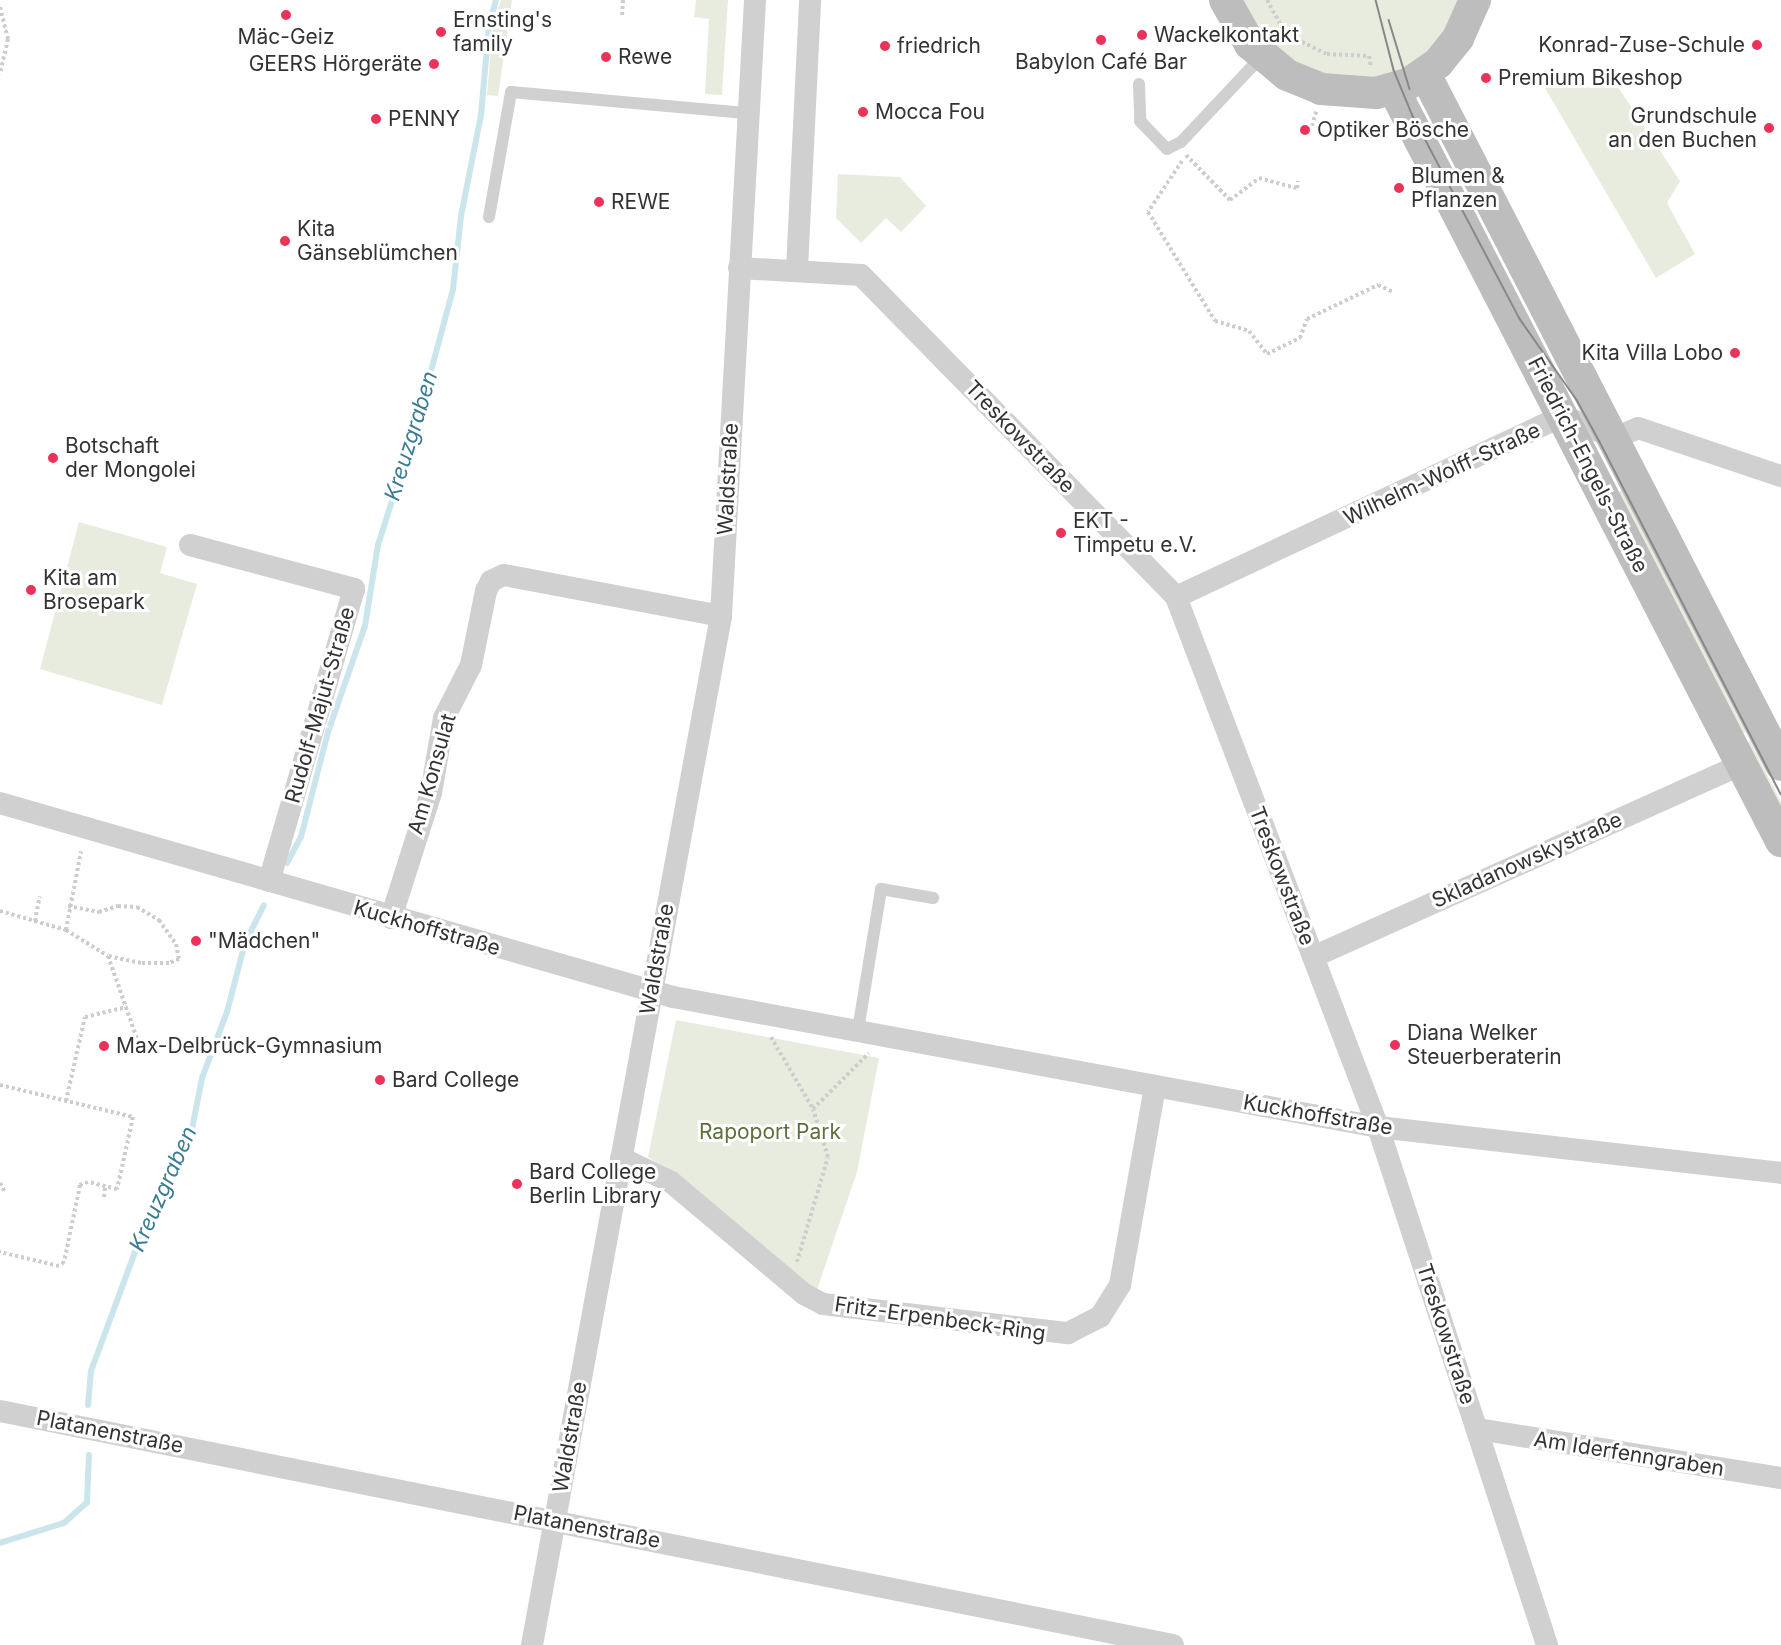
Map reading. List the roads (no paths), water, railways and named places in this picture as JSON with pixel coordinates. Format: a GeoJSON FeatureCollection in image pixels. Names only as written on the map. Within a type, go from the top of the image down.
{"type":"FeatureCollection","features":[{"type":"Feature","properties":{"kind":"main road"},"geometry":{"type":"LineString","coordinates":[[1226,0],[1244,34],[1262,56],[1287,75],[1322,89],[1376,93],[1383,81],[1425,74],[1458,38],[1475,0]]}},
{"type":"Feature","properties":{"kind":"main road","name":"Friedrich-Engels-Straße"},"geometry":{"type":"LineString","coordinates":[[1425,74],[1615,438],[1781,765]]}},
{"type":"Feature","properties":{"kind":"main road","name":"Friedrich-Engels-Straße"},"geometry":{"type":"LineString","coordinates":[[1383,81],[1563,416],[1781,841]]}},
{"type":"Feature","properties":{"kind":"street","name":"Waldstraße"},"geometry":{"type":"LineString","coordinates":[[532,1645],[721,616],[755,0]]}},
{"type":"Feature","properties":{"kind":"street"},"geometry":{"type":"LineString","coordinates":[[739,268],[797,269],[810,0]]}},
{"type":"Feature","properties":{"kind":"street","name":"Treskowstraße"},"geometry":{"type":"LineString","coordinates":[[797,269],[861,275],[1176,597],[1378,1127],[1547,1645]]}},
{"type":"Feature","properties":{"kind":"street","name":"Wilhelm-Wolff-Straße"},"geometry":{"type":"LineString","coordinates":[[1176,597],[1563,416],[1615,438]]}},
{"type":"Feature","properties":{"kind":"street"},"geometry":{"type":"LineString","coordinates":[[1615,438],[1638,428],[1781,476]]}},
{"type":"Feature","properties":{"kind":"street","name":"Rudolf-Majut-Straße"},"geometry":{"type":"LineString","coordinates":[[190,545],[354,589],[269,881]]}},
{"type":"Feature","properties":{"kind":"street","name":"Am Konsulat"},"geometry":{"type":"LineString","coordinates":[[391,918],[431,793],[444,718],[471,665],[486,591],[491,581],[504,575],[721,616]]}},
{"type":"Feature","properties":{"kind":"street","name":"Skladanowskystraße"},"geometry":{"type":"LineString","coordinates":[[1313,957],[1742,764]]}},
{"type":"Feature","properties":{"kind":"street","name":"Kuckhoffstraße"},"geometry":{"type":"LineString","coordinates":[[0,803],[391,918],[651,991],[1378,1127],[1781,1173]]}},
{"type":"Feature","properties":{"kind":"street","name":"Fritz-Erpenbeck-Ring"},"geometry":{"type":"LineString","coordinates":[[621,1158],[671,1182],[790,1283],[824,1304],[849,1310],[1056,1335],[1089,1325],[1110,1306],[1119,1285],[1155,1086]]}},
{"type":"Feature","properties":{"kind":"street","name":"Platanenstraße"},"geometry":{"type":"LineString","coordinates":[[0,1411],[1173,1645]]}},
{"type":"Feature","properties":{"kind":"street","name":"Am Iderfenngraben"},"geometry":{"type":"LineString","coordinates":[[1478,1429],[1781,1478]]}},
{"type":"Feature","properties":{"kind":"lane"},"geometry":{"type":"LineString","coordinates":[[1138,84],[1140,121],[1167,149],[1181,142],[1262,56]]}},
{"type":"Feature","properties":{"kind":"lane"},"geometry":{"type":"LineString","coordinates":[[489,217],[511,92],[748,113]]}},
{"type":"Feature","properties":{"kind":"lane"},"geometry":{"type":"LineString","coordinates":[[858,1030],[881,889],[933,898]]}},
{"type":"Feature","properties":{"kind":"waterway","name":"Kreuzgraben"},"geometry":{"type":"LineString","coordinates":[[287,863],[301,837],[328,732],[365,626],[378,545],[418,419],[453,289],[461,216],[481,115],[489,26],[496,0]]}},
{"type":"Feature","properties":{"kind":"waterway","name":"Kreuzgraben"},"geometry":{"type":"LineString","coordinates":[[88,1405],[91,1371],[135,1252],[192,1129],[202,1078],[227,1012],[245,943],[264,905]]}},
{"type":"Feature","properties":{"kind":"waterway","name":"Kreuzgraben"},"geometry":{"type":"LineString","coordinates":[[0,1543],[64,1523],[87,1502],[89,1455]]}},
{"type":"Feature","properties":{"kind":"tram line"},"geometry":{"type":"LineString","coordinates":[[1376,0],[1394,70],[1413,116],[1520,319],[1577,400],[1600,442],[1781,794]]}},
{"type":"Feature","properties":{"kind":"tram line"},"geometry":{"type":"LineString","coordinates":[[1389,20],[1410,89]]}},
{"type":"Feature","properties":{"kind":"place","name":"Mäc-Geiz"},"geometry":{"type":"Point","coordinates":[286,15]}},
{"type":"Feature","properties":{"kind":"place","name":"Ernsting's family"},"geometry":{"type":"Point","coordinates":[441,32]}},
{"type":"Feature","properties":{"kind":"place","name":"Wackelkontakt"},"geometry":{"type":"Point","coordinates":[1142,35]}},
{"type":"Feature","properties":{"kind":"place","name":"Babylon Café Bar"},"geometry":{"type":"Point","coordinates":[1101,40]}},
{"type":"Feature","properties":{"kind":"place","name":"Konrad-Zuse-Schule"},"geometry":{"type":"Point","coordinates":[1757,45]}},
{"type":"Feature","properties":{"kind":"place","name":"friedrich"},"geometry":{"type":"Point","coordinates":[885,46]}},
{"type":"Feature","properties":{"kind":"place","name":"Rewe"},"geometry":{"type":"Point","coordinates":[606,57]}},
{"type":"Feature","properties":{"kind":"place","name":"GEERS Hörgeräte"},"geometry":{"type":"Point","coordinates":[434,64]}},
{"type":"Feature","properties":{"kind":"place","name":"Premium Bikeshop"},"geometry":{"type":"Point","coordinates":[1486,78]}},
{"type":"Feature","properties":{"kind":"place","name":"Mocca Fou"},"geometry":{"type":"Point","coordinates":[863,112]}},
{"type":"Feature","properties":{"kind":"place","name":"PENNY"},"geometry":{"type":"Point","coordinates":[376,119]}},
{"type":"Feature","properties":{"kind":"place","name":"Grundschule an den Buchen"},"geometry":{"type":"Point","coordinates":[1769,128]}},
{"type":"Feature","properties":{"kind":"place","name":"Optiker Bösche"},"geometry":{"type":"Point","coordinates":[1305,130]}},
{"type":"Feature","properties":{"kind":"place","name":"Blumen & Pflanzen"},"geometry":{"type":"Point","coordinates":[1399,188]}},
{"type":"Feature","properties":{"kind":"place","name":"REWE"},"geometry":{"type":"Point","coordinates":[599,202]}},
{"type":"Feature","properties":{"kind":"place","name":"Kita Gänseblümchen"},"geometry":{"type":"Point","coordinates":[285,241]}},
{"type":"Feature","properties":{"kind":"place","name":"Kita Villa Lobo"},"geometry":{"type":"Point","coordinates":[1735,353]}},
{"type":"Feature","properties":{"kind":"place","name":"Botschaft der Mongolei"},"geometry":{"type":"Point","coordinates":[53,458]}},
{"type":"Feature","properties":{"kind":"place","name":"EKT - Timpetu e.V."},"geometry":{"type":"Point","coordinates":[1061,533]}},
{"type":"Feature","properties":{"kind":"place","name":"Kita am Brosepark"},"geometry":{"type":"Point","coordinates":[31,590]}},
{"type":"Feature","properties":{"kind":"place","name":"\"Mädchen\""},"geometry":{"type":"Point","coordinates":[196,941]}},
{"type":"Feature","properties":{"kind":"place","name":"Diana Welker Steuerberaterin"},"geometry":{"type":"Point","coordinates":[1395,1045]}},
{"type":"Feature","properties":{"kind":"place","name":"Max-Delbrück-Gymnasium"},"geometry":{"type":"Point","coordinates":[104,1046]}},
{"type":"Feature","properties":{"kind":"place","name":"Bard College"},"geometry":{"type":"Point","coordinates":[380,1080]}},
{"type":"Feature","properties":{"kind":"place","name":"Bard College Berlin Library"},"geometry":{"type":"Point","coordinates":[517,1184]}},
{"type":"Feature","properties":{"kind":"park label","name":"Rapoport Park"},"geometry":{"type":"Point","coordinates":[770,1132]}}]}
